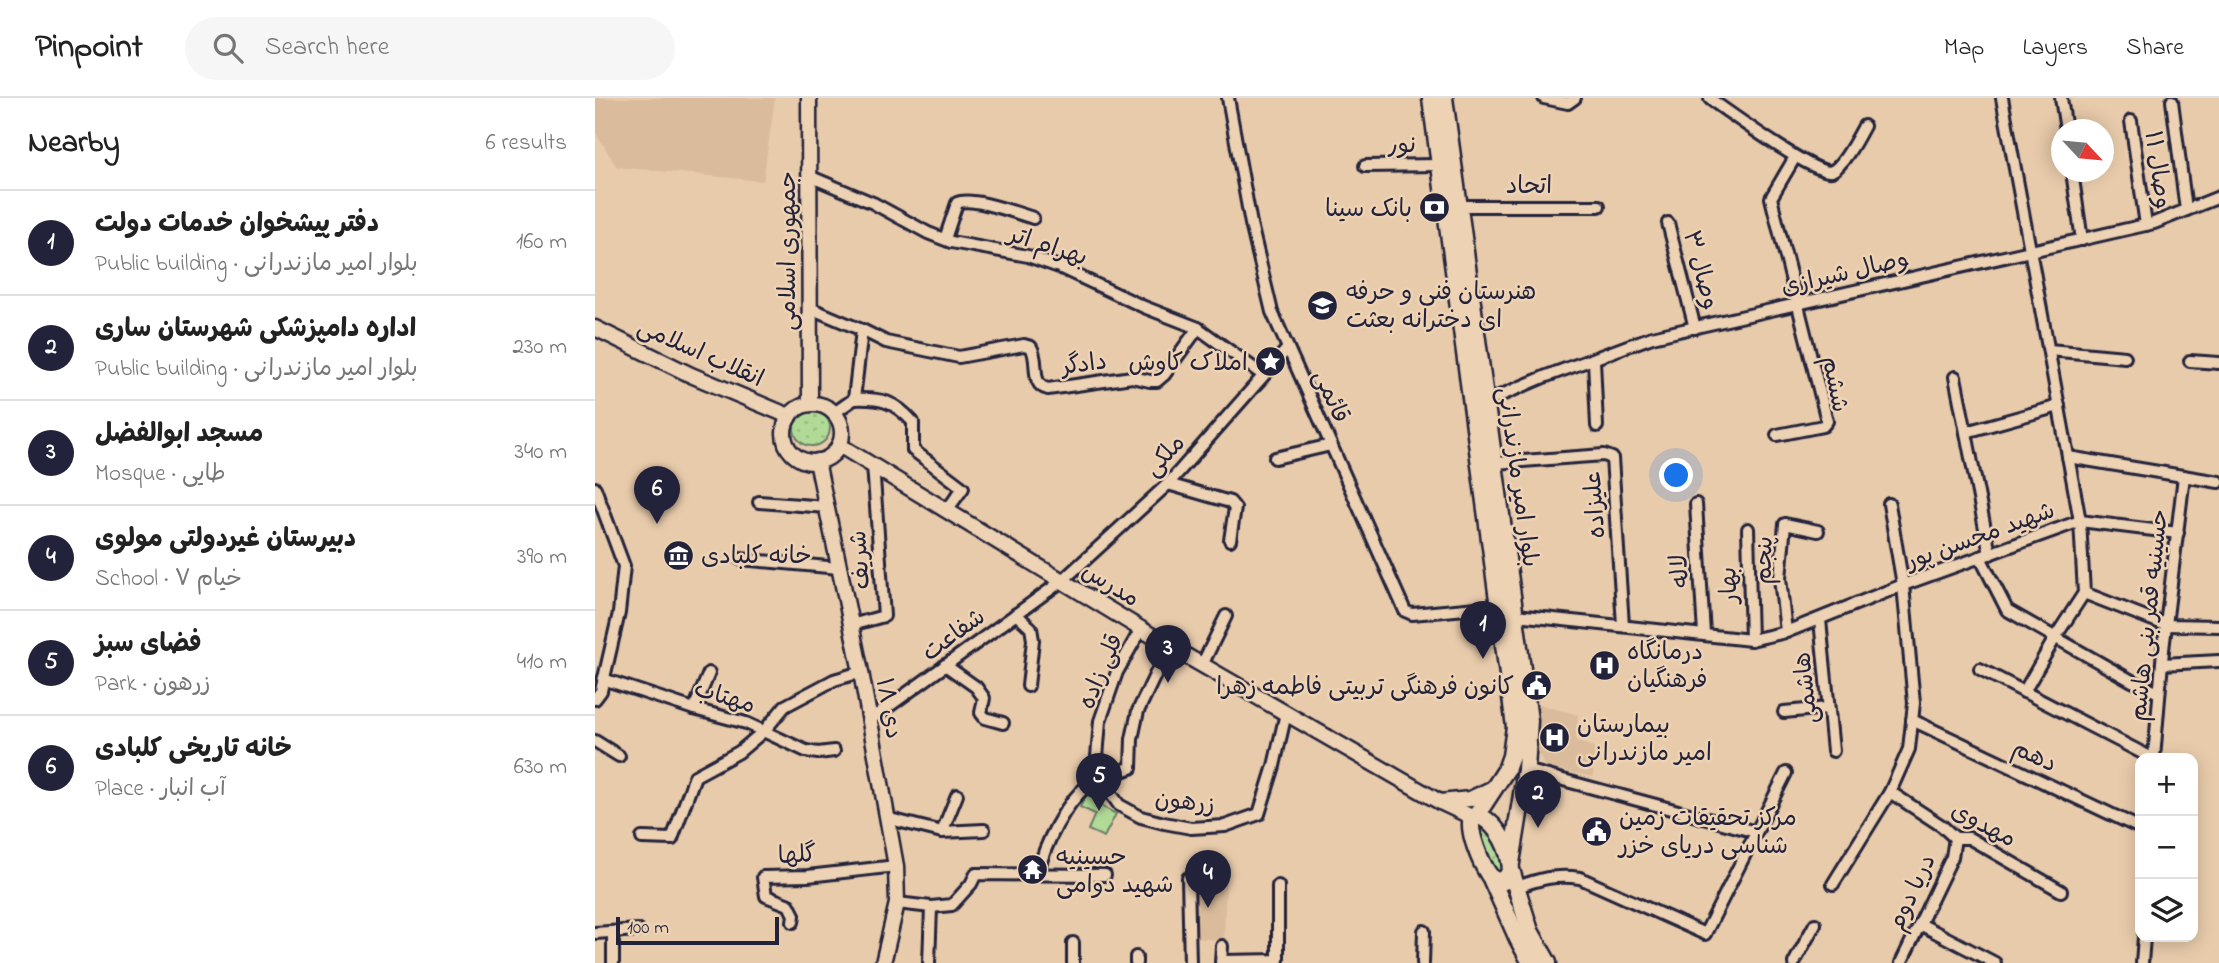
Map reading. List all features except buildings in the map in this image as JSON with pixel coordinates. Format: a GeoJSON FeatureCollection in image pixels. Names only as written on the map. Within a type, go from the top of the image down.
{"type":"FeatureCollection","features":[{"type":"Feature","properties":{"kind":"main road","name":"جمهوری اسلامی"},"geometry":{"type":"LineString","coordinates":[[809,98],[810,404]]}},
{"type":"Feature","properties":{"kind":"main road","name":"بلوار امیر مازندرانی"},"geometry":{"type":"LineString","coordinates":[[1431,98],[1515,727],[1511,756],[1499,783],[1474,817]]}},
{"type":"Feature","properties":{"kind":"main road","name":"بلوار امیر مازندرانی"},"geometry":{"type":"LineString","coordinates":[[1444,98],[1485,402],[1496,463],[1529,720],[1526,770],[1511,867]]}},
{"type":"Feature","properties":{"kind":"main road","name":"انقلاب اسلامی"},"geometry":{"type":"LineString","coordinates":[[595,328],[691,374],[789,416]]}},
{"type":"Feature","properties":{"kind":"main road"},"geometry":{"type":"LineString","coordinates":[[819,404],[834,413],[842,428],[834,453],[817,461],[798,457],[788,448],[784,428],[789,416],[798,407],[819,404]]}},
{"type":"Feature","properties":{"kind":"main road","name":"مدرس"},"geometry":{"type":"LineString","coordinates":[[839,444],[1169,646],[1440,802],[1474,817]]}},
{"type":"Feature","properties":{"kind":"main road","name":"۱۸ دی"},"geometry":{"type":"LineString","coordinates":[[817,461],[861,672],[896,866],[897,904],[883,963]]}},
{"type":"Feature","properties":{"kind":"main road"},"geometry":{"type":"LineString","coordinates":[[1440,802],[1470,799],[1499,783],[1507,792],[1515,793],[1522,789]]}},
{"type":"Feature","properties":{"kind":"main road"},"geometry":{"type":"LineString","coordinates":[[1531,963],[1472,840],[1469,827],[1474,817],[1487,820],[1503,840],[1515,888],[1530,931],[1548,963]]}},
{"type":"Feature","properties":{"kind":"main road"},"geometry":{"type":"LineString","coordinates":[[1490,876],[1496,881],[1504,881],[1511,867]]}},
{"type":"Feature","properties":{"kind":"street","name":"قائمی"},"geometry":{"type":"LineString","coordinates":[[1228,98],[1251,225],[1272,312],[1405,611],[1412,614],[1498,606]]}},
{"type":"Feature","properties":{"kind":"street"},"geometry":{"type":"LineString","coordinates":[[1544,98],[1568,103],[1575,98]]}},
{"type":"Feature","properties":{"kind":"street","name":"شهید محسن پور"},"geometry":{"type":"LineString","coordinates":[[1516,615],[1751,639],[1786,632],[1820,620],[1903,585],[2080,521],[2001,98]]}},
{"type":"Feature","properties":{"kind":"street"},"geometry":{"type":"LineString","coordinates":[[2061,98],[2064,119]]}},
{"type":"Feature","properties":{"kind":"street"},"geometry":{"type":"LineString","coordinates":[[1710,99],[1795,157],[1824,172],[1833,171],[1840,165],[1864,126]]}},
{"type":"Feature","properties":{"kind":"street"},"geometry":{"type":"LineString","coordinates":[[2172,101],[2186,210]]}},
{"type":"Feature","properties":{"kind":"street","name":"وصال ۱۱"},"geometry":{"type":"LineString","coordinates":[[2131,121],[2145,225]]}},
{"type":"Feature","properties":{"kind":"street"},"geometry":{"type":"LineString","coordinates":[[1795,157],[1771,198],[1796,305]]}},
{"type":"Feature","properties":{"kind":"street","name":"نور"},"geometry":{"type":"LineString","coordinates":[[1365,166],[1440,165]]}},
{"type":"Feature","properties":{"kind":"street","name":"بهرام اتر"},"geometry":{"type":"LineString","coordinates":[[809,176],[873,203],[945,239],[1028,256],[1059,267],[1144,307],[1198,328],[1263,375]]}},
{"type":"Feature","properties":{"kind":"street"},"geometry":{"type":"LineString","coordinates":[[2073,182],[2082,240]]}},
{"type":"Feature","properties":{"kind":"street","name":"وصال شیرازی"},"geometry":{"type":"LineString","coordinates":[[1485,402],[1652,337],[2145,225],[2219,197]]}},
{"type":"Feature","properties":{"kind":"street"},"geometry":{"type":"LineString","coordinates":[[945,239],[957,203],[963,201],[1033,218]]}},
{"type":"Feature","properties":{"kind":"street","name":"اتحاد"},"geometry":{"type":"LineString","coordinates":[[1459,206],[1599,206]]}},
{"type":"Feature","properties":{"kind":"street","name":"وصال ۳"},"geometry":{"type":"LineString","coordinates":[[1668,223],[1695,328]]}},
{"type":"Feature","properties":{"kind":"street","name":"ششم"},"geometry":{"type":"LineString","coordinates":[[1777,435],[1823,426],[1827,421],[1796,305]]}},
{"type":"Feature","properties":{"kind":"street"},"geometry":{"type":"LineString","coordinates":[[810,308],[862,330],[854,399]]}},
{"type":"Feature","properties":{"kind":"street","name":"دادگر"},"geometry":{"type":"LineString","coordinates":[[862,330],[886,342],[959,357],[1024,345],[1031,347],[1035,352],[1037,383],[1048,389],[1132,377],[1157,381],[1198,328]]}},
{"type":"Feature","properties":{"kind":"street","name":"ملکی"},"geometry":{"type":"LineString","coordinates":[[1062,580],[1168,484],[1288,348]]}},
{"type":"Feature","properties":{"kind":"street"},"geometry":{"type":"LineString","coordinates":[[2049,349],[2125,358]]}},
{"type":"Feature","properties":{"kind":"street"},"geometry":{"type":"LineString","coordinates":[[1594,360],[1597,426]]}},
{"type":"Feature","properties":{"kind":"street"},"geometry":{"type":"LineString","coordinates":[[2190,361],[2219,363]]}},
{"type":"Feature","properties":{"kind":"street"},"geometry":{"type":"LineString","coordinates":[[1955,377],[1985,555],[2007,610],[2132,681],[2159,693]]}},
{"type":"Feature","properties":{"kind":"street"},"geometry":{"type":"LineString","coordinates":[[834,413],[854,399],[877,398],[900,407],[913,422],[913,450],[963,488],[947,510]]}},
{"type":"Feature","properties":{"kind":"street"},"geometry":{"type":"LineString","coordinates":[[1966,432],[2059,406]]}},
{"type":"Feature","properties":{"kind":"street"},"geometry":{"type":"LineString","coordinates":[[1275,458],[1331,444]]}},
{"type":"Feature","properties":{"kind":"street","name":"علیزاده"},"geometry":{"type":"LineString","coordinates":[[1496,463],[1604,455],[1612,458],[1623,625]]}},
{"type":"Feature","properties":{"kind":"street"},"geometry":{"type":"LineString","coordinates":[[2068,457],[2219,482]]}},
{"type":"Feature","properties":{"kind":"street","name":"شریف"},"geometry":{"type":"LineString","coordinates":[[851,625],[884,616],[873,465]]}},
{"type":"Feature","properties":{"kind":"street","name":"حسینیه قمر بنی هاشم"},"geometry":{"type":"LineString","coordinates":[[2153,753],[2184,476]]}},
{"type":"Feature","properties":{"kind":"street"},"geometry":{"type":"LineString","coordinates":[[1168,484],[1230,502],[1235,508],[1230,540]]}},
{"type":"Feature","properties":{"kind":"street"},"geometry":{"type":"LineString","coordinates":[[595,488],[611,525],[624,566],[619,613],[601,691],[595,699]]}},
{"type":"Feature","properties":{"kind":"street"},"geometry":{"type":"LineString","coordinates":[[759,502],[827,507]]}},
{"type":"Feature","properties":{"kind":"street","name":"لاله"},"geometry":{"type":"LineString","coordinates":[[1696,504],[1704,634]]}},
{"type":"Feature","properties":{"kind":"street"},"geometry":{"type":"LineString","coordinates":[[1833,884],[1890,792],[1909,749],[1914,703],[1903,585],[1889,504]]}},
{"type":"Feature","properties":{"kind":"street"},"geometry":{"type":"LineString","coordinates":[[2024,692],[2084,593],[2080,521],[2178,533]]}},
{"type":"Feature","properties":{"kind":"street","name":"پنجم"},"geometry":{"type":"LineString","coordinates":[[1786,632],[1780,578],[1785,524],[1818,531]]}},
{"type":"Feature","properties":{"kind":"street","name":"بهار"},"geometry":{"type":"LineString","coordinates":[[1748,529],[1751,639]]}},
{"type":"Feature","properties":{"kind":"street"},"geometry":{"type":"LineString","coordinates":[[740,559],[839,568]]}},
{"type":"Feature","properties":{"kind":"street","name":"شفاعت"},"geometry":{"type":"LineString","coordinates":[[870,720],[1062,580]]}},
{"type":"Feature","properties":{"kind":"street"},"geometry":{"type":"LineString","coordinates":[[2084,593],[2166,625],[2219,626]]}},
{"type":"Feature","properties":{"kind":"street"},"geometry":{"type":"LineString","coordinates":[[1016,614],[1031,628],[1033,640],[1028,686]]}},
{"type":"Feature","properties":{"kind":"street"},"geometry":{"type":"LineString","coordinates":[[1202,665],[1226,616]]}},
{"type":"Feature","properties":{"kind":"street","name":"هاشمی"},"geometry":{"type":"LineString","coordinates":[[1820,620],[1833,751]]}},
{"type":"Feature","properties":{"kind":"street","name":"قلی زاده"},"geometry":{"type":"LineString","coordinates":[[1100,778],[1096,769],[1100,721],[1118,672],[1141,629]]}},
{"type":"Feature","properties":{"kind":"street"},"geometry":{"type":"LineString","coordinates":[[1037,875],[1044,850],[1065,812],[1089,784],[1131,768],[1132,739],[1138,711],[1169,646]]}},
{"type":"Feature","properties":{"kind":"street"},"geometry":{"type":"LineString","coordinates":[[2162,664],[2219,661]]}},
{"type":"Feature","properties":{"kind":"street"},"geometry":{"type":"LineString","coordinates":[[946,665],[976,687],[984,698],[981,713],[985,718],[1003,723]]}},
{"type":"Feature","properties":{"kind":"street"},"geometry":{"type":"LineString","coordinates":[[1980,669],[2143,753]]}},
{"type":"Feature","properties":{"kind":"street"},"geometry":{"type":"LineString","coordinates":[[642,838],[671,839],[695,776],[739,752],[765,730],[785,706],[834,680],[861,672]]}},
{"type":"Feature","properties":{"kind":"street"},"geometry":{"type":"LineString","coordinates":[[694,709],[709,673]]}},
{"type":"Feature","properties":{"kind":"street","name":"مهتاب"},"geometry":{"type":"LineString","coordinates":[[603,679],[765,730],[806,751],[834,751]]}},
{"type":"Feature","properties":{"kind":"street"},"geometry":{"type":"LineString","coordinates":[[1784,712],[1828,708]]}},
{"type":"Feature","properties":{"kind":"street","name":"زرهون"},"geometry":{"type":"LineString","coordinates":[[1100,778],[1119,805],[1141,817],[1191,828],[1226,826],[1259,814],[1286,713]]}},
{"type":"Feature","properties":{"kind":"street","name":"دهم"},"geometry":{"type":"LineString","coordinates":[[1912,720],[2135,826]]}},
{"type":"Feature","properties":{"kind":"street"},"geometry":{"type":"LineString","coordinates":[[595,741],[619,756]]}},
{"type":"Feature","properties":{"kind":"street"},"geometry":{"type":"LineString","coordinates":[[1526,770],[1756,832]]}},
{"type":"Feature","properties":{"kind":"street"},"geometry":{"type":"LineString","coordinates":[[1515,888],[1560,875],[1580,877],[1705,934],[1786,773]]}},
{"type":"Feature","properties":{"kind":"street","name":"مهدوی"},"geometry":{"type":"LineString","coordinates":[[1890,792],[1942,826],[1955,838],[1969,838],[2061,891]]}},
{"type":"Feature","properties":{"kind":"street"},"geometry":{"type":"LineString","coordinates":[[942,832],[957,795]]}},
{"type":"Feature","properties":{"kind":"street"},"geometry":{"type":"LineString","coordinates":[[886,818],[942,832],[984,830]]}},
{"type":"Feature","properties":{"kind":"street","name":"دریا دوم"},"geometry":{"type":"LineString","coordinates":[[1901,963],[1952,857],[1955,838]]}},
{"type":"Feature","properties":{"kind":"street","name":"گلها"},"geometry":{"type":"LineString","coordinates":[[793,922],[794,915],[789,905],[765,896],[763,877],[808,876],[896,866]]}},
{"type":"Feature","properties":{"kind":"street"},"geometry":{"type":"LineString","coordinates":[[897,904],[931,907],[952,905],[971,884],[976,874],[1105,875]]}},
{"type":"Feature","properties":{"kind":"street"},"geometry":{"type":"LineString","coordinates":[[1188,878],[1190,963]]}},
{"type":"Feature","properties":{"kind":"street"},"geometry":{"type":"LineString","coordinates":[[1222,946],[1221,962],[1278,960],[1278,886]]}},
{"type":"Feature","properties":{"kind":"street"},"geometry":{"type":"LineString","coordinates":[[929,963],[931,907]]}},
{"type":"Feature","properties":{"kind":"street"},"geometry":{"type":"LineString","coordinates":[[1794,963],[1815,924]]}},
{"type":"Feature","properties":{"kind":"street"},"geometry":{"type":"LineString","coordinates":[[1920,924],[1995,963]]}},
{"type":"Feature","properties":{"kind":"street"},"geometry":{"type":"LineString","coordinates":[[595,933],[638,930]]}},
{"type":"Feature","properties":{"kind":"street"},"geometry":{"type":"LineString","coordinates":[[1423,963],[1424,931]]}},
{"type":"Feature","properties":{"kind":"street"},"geometry":{"type":"LineString","coordinates":[[613,933],[613,963]]}},
{"type":"Feature","properties":{"kind":"street"},"geometry":{"type":"LineString","coordinates":[[2143,963],[2144,942]]}},
{"type":"Feature","properties":{"kind":"street"},"geometry":{"type":"LineString","coordinates":[[1073,943],[1073,963]]}},
{"type":"Feature","properties":{"kind":"shaded area"},"geometry":{"type":"Polygon","coordinates":[[[595,98],[775,98],[763,181],[617,167],[595,132],[595,98]]]}},
{"type":"Feature","properties":{"kind":"shaded area","name":"بیمارستان امیر مازندرانی"},"geometry":{"type":"Polygon","coordinates":[[[1531,702],[1578,715],[1576,741],[1594,747],[1593,777],[1546,767],[1534,746],[1531,702]]]}},
{"type":"Feature","properties":{"kind":"shaded area"},"geometry":{"type":"Polygon","coordinates":[[[1226,877],[1224,940],[1193,938],[1191,878],[1226,877]]]}},
{"type":"Feature","properties":{"kind":"green space"},"geometry":{"type":"Polygon","coordinates":[[[812,410],[825,415],[830,428],[825,441],[812,446],[799,441],[794,428],[799,415],[812,410]]]}},
{"type":"Feature","properties":{"kind":"green space"},"geometry":{"type":"Polygon","coordinates":[[[1091,786],[1096,786],[1103,807],[1116,814],[1104,837],[1088,830],[1095,814],[1080,807],[1091,786]]]}},
{"type":"Feature","properties":{"kind":"green space"},"geometry":{"type":"Polygon","coordinates":[[[1487,829],[1494,837],[1505,865],[1498,879],[1476,833],[1478,830],[1487,829]]]}},
{"type":"Feature","properties":{"kind":"place","name":"بانک سینا"},"geometry":{"type":"Point","coordinates":[1435,208]}},
{"type":"Feature","properties":{"kind":"place","name":"هنرستان فنی و حرفه ای دخترانه بعثت"},"geometry":{"type":"Point","coordinates":[1323,305]}},
{"type":"Feature","properties":{"kind":"place","name":"املاک کاوش"},"geometry":{"type":"Point","coordinates":[1271,362]}},
{"type":"Feature","properties":{"kind":"place","name":"خانه تاریخی کلبادی"},"geometry":{"type":"Point","coordinates":[657,524]}},
{"type":"Feature","properties":{"kind":"place","name":"خانه کلبادی"},"geometry":{"type":"Point","coordinates":[678,555]}},
{"type":"Feature","properties":{"kind":"place","name":"دفتر پیشخوان خدمات دولت"},"geometry":{"type":"Point","coordinates":[1483,659]}},
{"type":"Feature","properties":{"kind":"place","name":"درمانگاه فرهنگیان"},"geometry":{"type":"Point","coordinates":[1604,665]}},
{"type":"Feature","properties":{"kind":"place","name":"مسجد ابوالفضل"},"geometry":{"type":"Point","coordinates":[1168,683]}},
{"type":"Feature","properties":{"kind":"place","name":"کانون فرهنگی تربیتی فاطمه زهرا"},"geometry":{"type":"Point","coordinates":[1537,686]}},
{"type":"Feature","properties":{"kind":"place","name":"بیمارستان امیر مازندرانی"},"geometry":{"type":"Point","coordinates":[1554,738]}},
{"type":"Feature","properties":{"kind":"place","name":"فضای سبز"},"geometry":{"type":"Point","coordinates":[1099,811]}},
{"type":"Feature","properties":{"kind":"place","name":"اداره دامپزشکی شهرستان ساری"},"geometry":{"type":"Point","coordinates":[1538,828]}},
{"type":"Feature","properties":{"kind":"place","name":"مرکز تحقیقات زمین شناسی دریای خزر"},"geometry":{"type":"Point","coordinates":[1596,831]}},
{"type":"Feature","properties":{"kind":"place","name":"حسینیه شهید دوامی"},"geometry":{"type":"Point","coordinates":[1033,870]}},
{"type":"Feature","properties":{"kind":"place","name":"دبیرستان غیردولتی مولوی"},"geometry":{"type":"Point","coordinates":[1208,908]}}]}
